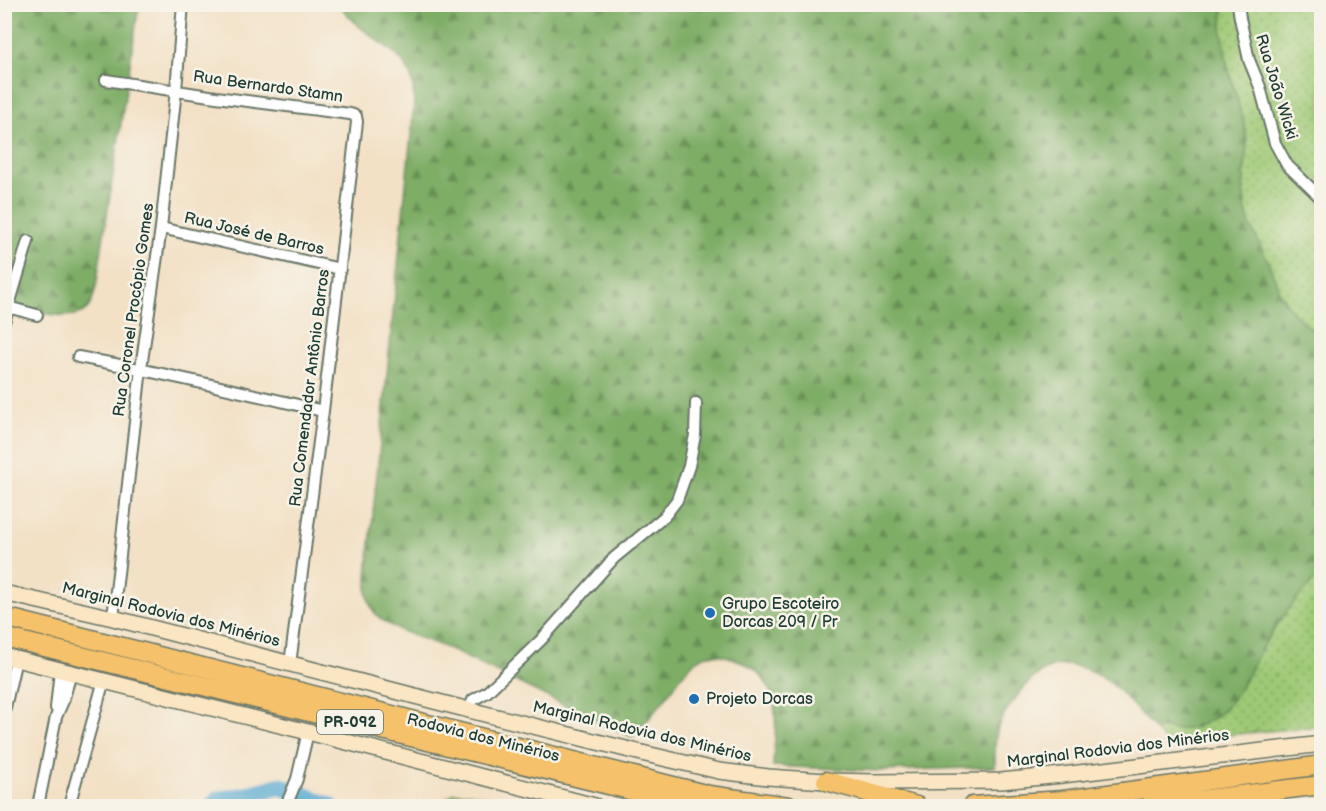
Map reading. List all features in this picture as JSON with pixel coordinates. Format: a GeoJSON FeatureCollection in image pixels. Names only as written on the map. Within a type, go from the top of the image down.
{"type":"FeatureCollection","features":[{"type":"Feature","properties":{"kind":"main road","name":"Marginal Rodovia dos Minérios"},"geometry":{"type":"LineString","coordinates":[[4,593],[113,618],[469,710],[719,771],[768,777],[826,781],[1001,781],[1322,744]]}},
{"type":"Feature","properties":{"kind":"main road","name":"Rodovia dos Minérios"},"geometry":{"type":"LineString","coordinates":[[4,617],[709,795],[789,807]]}},
{"type":"Feature","properties":{"kind":"main road","name":"Rodovia dos Minérios"},"geometry":{"type":"LineString","coordinates":[[4,637],[695,807]]}},
{"type":"Feature","properties":{"kind":"main road"},"geometry":{"type":"LineString","coordinates":[[10,658],[104,680],[595,807]]}},
{"type":"Feature","properties":{"kind":"main road"},"geometry":{"type":"LineString","coordinates":[[972,807],[1063,800],[1322,765]]}},
{"type":"Feature","properties":{"kind":"main road"},"geometry":{"type":"LineString","coordinates":[[826,781],[917,807]]}},
{"type":"Feature","properties":{"kind":"main road"},"geometry":{"type":"LineString","coordinates":[[1149,807],[1322,785]]}},
{"type":"Feature","properties":{"kind":"street","name":"Rua Coronel Procópio Gomes"},"geometry":{"type":"LineString","coordinates":[[113,618],[141,368],[161,228],[183,4]]}},
{"type":"Feature","properties":{"kind":"street","name":"Rua João Wicki"},"geometry":{"type":"LineString","coordinates":[[1238,4],[1249,60],[1260,87],[1275,143],[1287,165],[1322,199]]}},
{"type":"Feature","properties":{"kind":"street","name":"Rua Bernardo Stamn"},"geometry":{"type":"LineString","coordinates":[[106,80],[356,116]]}},
{"type":"Feature","properties":{"kind":"street","name":"Rua Comendador Antônio Barros"},"geometry":{"type":"LineString","coordinates":[[290,664],[323,411],[356,116]]}},
{"type":"Feature","properties":{"kind":"street","name":"Rua José de Barros"},"geometry":{"type":"LineString","coordinates":[[161,228],[340,269]]}},
{"type":"Feature","properties":{"kind":"street"},"geometry":{"type":"LineString","coordinates":[[4,322],[28,241]]}},
{"type":"Feature","properties":{"kind":"street"},"geometry":{"type":"LineString","coordinates":[[7,307],[37,315]]}},
{"type":"Feature","properties":{"kind":"street"},"geometry":{"type":"LineString","coordinates":[[78,357],[141,368],[323,411]]}},
{"type":"Feature","properties":{"kind":"street"},"geometry":{"type":"LineString","coordinates":[[469,710],[473,700],[487,692],[541,640],[607,564],[663,517],[677,500],[689,466],[695,435],[696,403]]}},
{"type":"Feature","properties":{"kind":"street"},"geometry":{"type":"LineString","coordinates":[[4,711],[10,658]]}},
{"type":"Feature","properties":{"kind":"street"},"geometry":{"type":"LineString","coordinates":[[50,807],[38,805],[56,717],[56,699],[65,672]]}},
{"type":"Feature","properties":{"kind":"street"},"geometry":{"type":"LineString","coordinates":[[69,807],[104,680]]}},
{"type":"Feature","properties":{"kind":"street"},"geometry":{"type":"LineString","coordinates":[[287,803],[297,779],[308,732]]}},
{"type":"Feature","properties":{"kind":"green space"},"geometry":{"type":"Polygon","coordinates":[[[5,5],[139,5],[96,287],[91,304],[80,314],[71,316],[48,314],[5,303],[5,5]]]}},
{"type":"Feature","properties":{"kind":"green space"},"geometry":{"type":"Polygon","coordinates":[[[339,5],[1223,5],[1222,31],[1227,64],[1245,127],[1247,143],[1243,190],[1249,223],[1270,266],[1280,294],[1292,312],[1321,338],[1322,439],[1319,463],[1322,472],[1321,573],[1279,622],[1230,703],[1209,721],[1185,729],[1153,728],[1121,693],[1099,675],[1077,666],[1057,666],[1040,673],[1025,686],[1004,715],[995,744],[995,767],[881,771],[773,766],[775,717],[774,702],[769,688],[761,676],[749,666],[719,655],[701,657],[693,663],[632,737],[449,649],[389,625],[375,613],[369,602],[367,577],[414,90],[408,69],[397,55],[361,28],[339,5]]]}},
{"type":"Feature","properties":{"kind":"green space"},"geometry":{"type":"Polygon","coordinates":[[[1223,5],[1321,5],[1321,338],[1292,312],[1280,294],[1270,266],[1249,223],[1243,190],[1247,143],[1245,127],[1227,64],[1222,31],[1223,5]]]}},
{"type":"Feature","properties":{"kind":"green space"},"geometry":{"type":"Polygon","coordinates":[[[1321,573],[1321,726],[1165,741],[1153,728],[1173,729],[1264,644],[1292,604],[1321,573]]]}},
{"type":"Feature","properties":{"kind":"green space"},"geometry":{"type":"Polygon","coordinates":[[[454,793],[470,793],[521,806],[441,806],[442,802],[454,793]]]}},
{"type":"Feature","properties":{"kind":"waterway"},"geometry":{"type":"LineString","coordinates":[[213,806],[218,800],[244,796],[280,786],[330,806]]}},
{"type":"Feature","properties":{"kind":"place","name":"Grupo Escoteiro Dorcas 209 / Pr"},"geometry":{"type":"Point","coordinates":[710,613]}},
{"type":"Feature","properties":{"kind":"place","name":"Projeto Dorcas"},"geometry":{"type":"Point","coordinates":[694,699]}}]}
